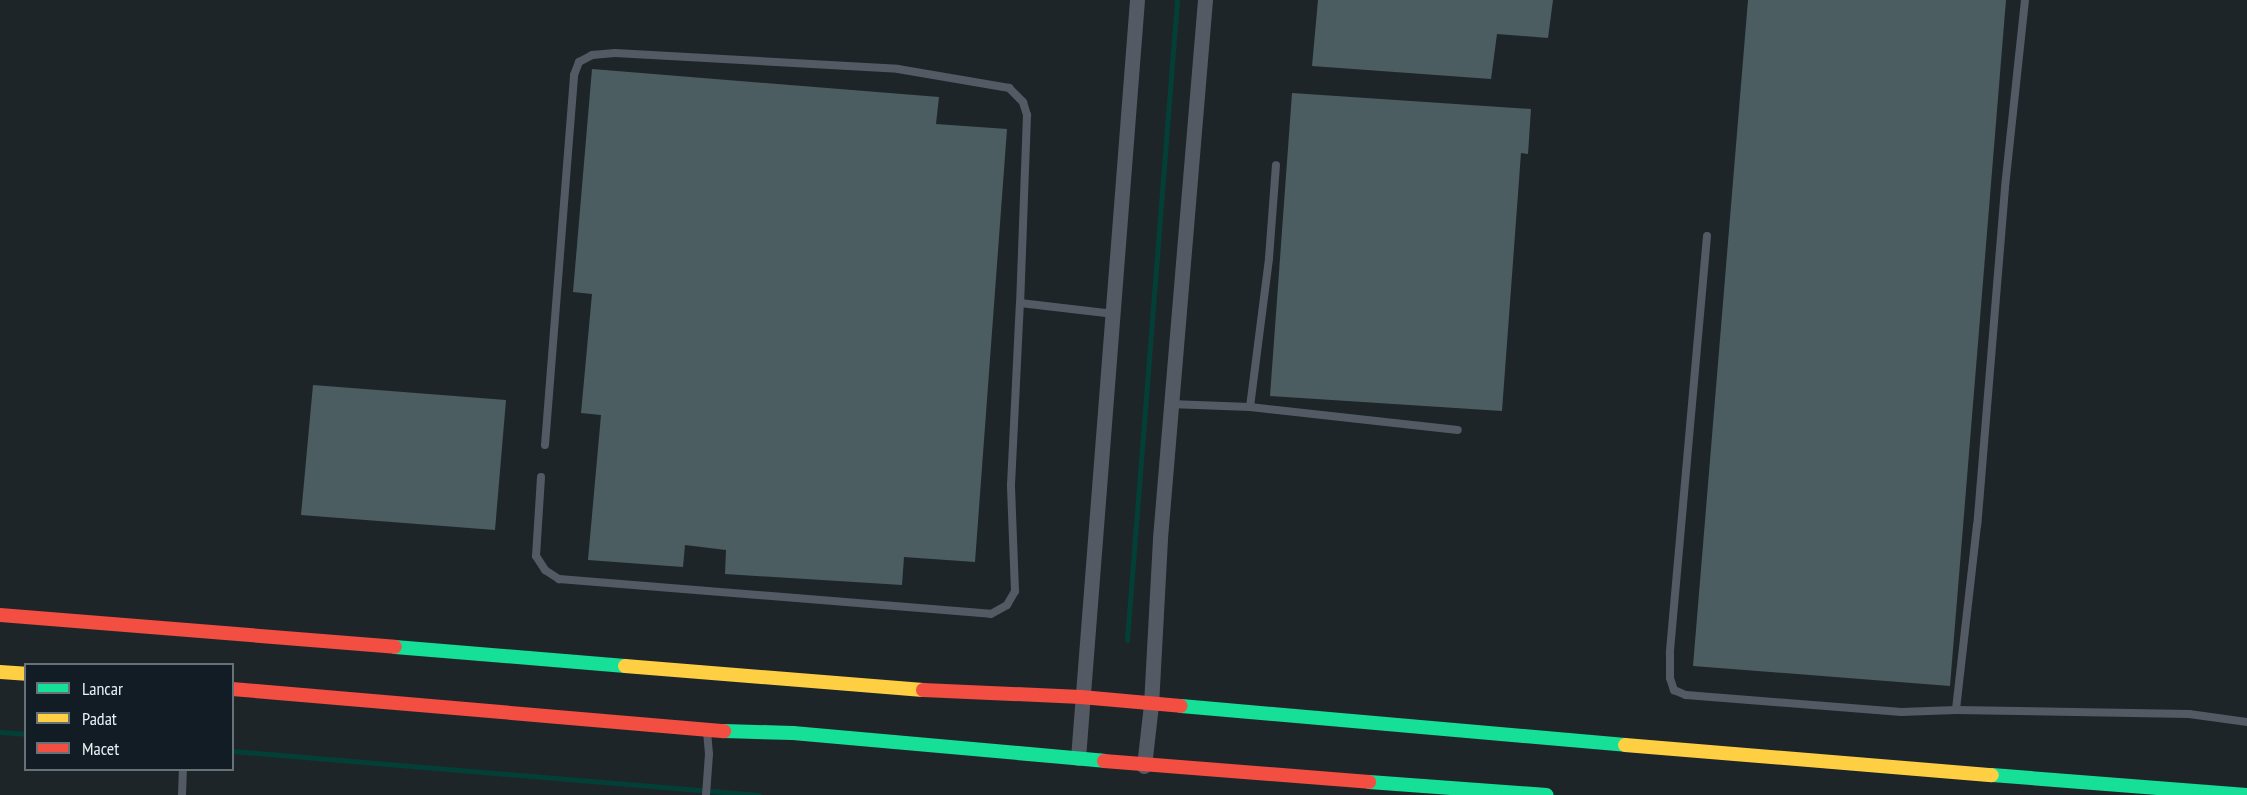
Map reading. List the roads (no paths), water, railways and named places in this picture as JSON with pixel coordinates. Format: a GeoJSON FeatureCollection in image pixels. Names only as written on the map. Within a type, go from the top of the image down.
{"type":"FeatureCollection","features":[{"type":"Feature","properties":{"kind":"street"},"geometry":{"type":"LineString","coordinates":[[1078,758],[1137,0]]}},
{"type":"Feature","properties":{"kind":"street"},"geometry":{"type":"LineString","coordinates":[[1144,766],[1151,705],[1170,404],[1204,0]]}},
{"type":"Feature","properties":{"kind":"street"},"geometry":{"type":"LineString","coordinates":[[0,615],[962,693],[1081,697],[1780,759],[2247,795]]}},
{"type":"Feature","properties":{"kind":"street"},"geometry":{"type":"LineString","coordinates":[[0,672],[24,674]]}},
{"type":"Feature","properties":{"kind":"street"},"geometry":{"type":"LineString","coordinates":[[234,689],[707,730],[793,733],[1144,766],[1547,795]]}},
{"type":"Feature","properties":{"kind":"lane"},"geometry":{"type":"LineString","coordinates":[[1956,710],[1977,525],[2005,188],[2025,0]]}},
{"type":"Feature","properties":{"kind":"lane"},"geometry":{"type":"LineString","coordinates":[[542,477],[536,556],[544,570],[559,579],[992,614],[1007,605],[1015,591],[1011,486],[1027,115],[1023,102],[1009,87],[898,69],[626,54],[592,55],[579,62],[574,75],[545,445]]}},
{"type":"Feature","properties":{"kind":"lane"},"geometry":{"type":"LineString","coordinates":[[1250,407],[1269,258],[1276,165]]}},
{"type":"Feature","properties":{"kind":"lane"},"geometry":{"type":"LineString","coordinates":[[1707,236],[1670,653],[1670,678],[1674,690],[1686,695],[1901,712],[1956,710],[2189,714],[2247,722]]}},
{"type":"Feature","properties":{"kind":"lane"},"geometry":{"type":"LineString","coordinates":[[1020,303],[1114,314]]}},
{"type":"Feature","properties":{"kind":"lane"},"geometry":{"type":"LineString","coordinates":[[1170,404],[1250,407],[1458,430]]}},
{"type":"Feature","properties":{"kind":"lane"},"geometry":{"type":"LineString","coordinates":[[706,795],[709,754],[707,730]]}},
{"type":"Feature","properties":{"kind":"lane"},"geometry":{"type":"LineString","coordinates":[[182,795],[183,771]]}},
{"type":"Feature","properties":{"kind":"waterway"},"geometry":{"type":"LineString","coordinates":[[1127,640],[1177,0]]}},
{"type":"Feature","properties":{"kind":"waterway"},"geometry":{"type":"LineString","coordinates":[[0,732],[24,734]]}},
{"type":"Feature","properties":{"kind":"waterway"},"geometry":{"type":"LineString","coordinates":[[234,751],[759,795]]}}]}
